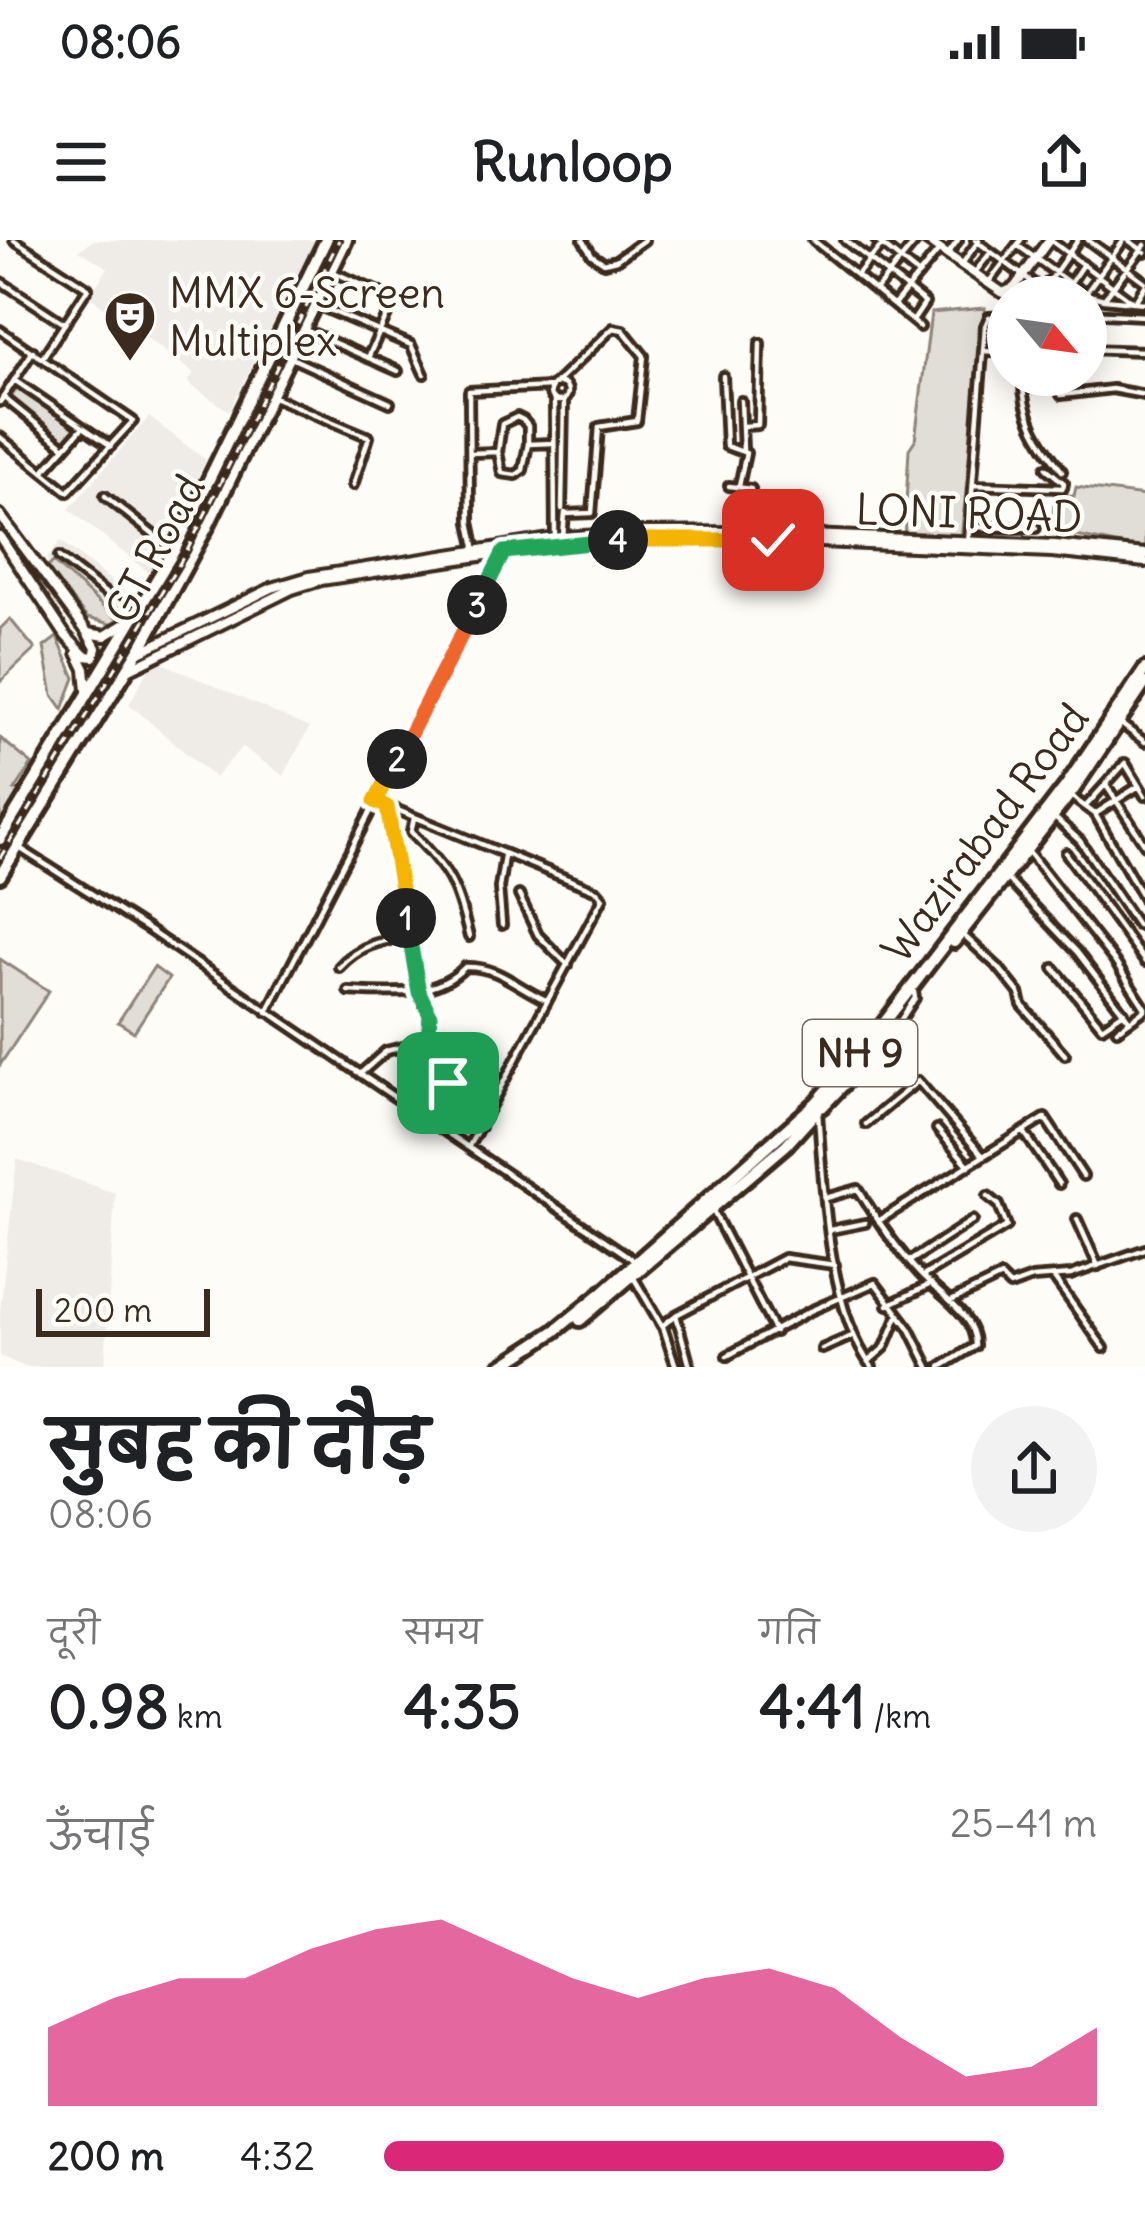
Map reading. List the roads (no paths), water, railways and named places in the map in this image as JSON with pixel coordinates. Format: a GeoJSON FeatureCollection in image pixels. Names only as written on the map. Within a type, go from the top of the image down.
{"type":"FeatureCollection","features":[{"type":"Feature","properties":{"kind":"highway","name":"GT Road"},"geometry":{"type":"LineString","coordinates":[[0,839],[174,551],[326,240]]}},
{"type":"Feature","properties":{"kind":"highway","name":"GT Road"},"geometry":{"type":"LineString","coordinates":[[0,876],[207,527],[346,240]]}},
{"type":"Feature","properties":{"kind":"highway","name":"Wazirabad Road"},"geometry":{"type":"LineString","coordinates":[[500,1367],[636,1269],[815,1109],[1066,792],[1145,669]]}},
{"type":"Feature","properties":{"kind":"highway","name":"Wazirabad Road"},"geometry":{"type":"LineString","coordinates":[[1115,720],[1145,683]]}},
{"type":"Feature","properties":{"kind":"highway","name":"Wazirabad Road"},"geometry":{"type":"LineString","coordinates":[[514,1367],[712,1208],[815,1109],[962,933],[1053,816],[1066,792]]}},
{"type":"Feature","properties":{"kind":"street"},"geometry":{"type":"LineString","coordinates":[[14,240],[88,288],[43,357]]}},
{"type":"Feature","properties":{"kind":"street"},"geometry":{"type":"LineString","coordinates":[[583,240],[595,259],[604,263],[644,240]]}},
{"type":"Feature","properties":{"kind":"street"},"geometry":{"type":"LineString","coordinates":[[813,240],[824,243],[920,327]]}},
{"type":"Feature","properties":{"kind":"street"},"geometry":{"type":"LineString","coordinates":[[845,240],[926,304],[913,321]]}},
{"type":"Feature","properties":{"kind":"street"},"geometry":{"type":"LineString","coordinates":[[876,290],[917,240]]}},
{"type":"Feature","properties":{"kind":"street"},"geometry":{"type":"LineString","coordinates":[[894,305],[937,246],[958,240]]}},
{"type":"Feature","properties":{"kind":"street"},"geometry":{"type":"LineString","coordinates":[[1053,276],[1078,240]]}},
{"type":"Feature","properties":{"kind":"street"},"geometry":{"type":"LineString","coordinates":[[1088,240],[1098,243],[1145,284],[1134,302]]}},
{"type":"Feature","properties":{"kind":"street"},"geometry":{"type":"LineString","coordinates":[[1098,275],[1126,240],[1144,249],[1107,295]]}},
{"type":"Feature","properties":{"kind":"street"},"geometry":{"type":"LineString","coordinates":[[857,275],[882,241],[919,274]]}},
{"type":"Feature","properties":{"kind":"street"},"geometry":{"type":"LineString","coordinates":[[962,264],[977,241],[1023,276],[1048,241],[1134,302]]}},
{"type":"Feature","properties":{"kind":"street"},"geometry":{"type":"LineString","coordinates":[[993,276],[1019,242],[1059,276]]}},
{"type":"Feature","properties":{"kind":"street"},"geometry":{"type":"LineString","coordinates":[[937,246],[987,284]]}},
{"type":"Feature","properties":{"kind":"street"},"geometry":{"type":"LineString","coordinates":[[975,273],[992,252]]}},
{"type":"Feature","properties":{"kind":"street"},"geometry":{"type":"LineString","coordinates":[[1076,276],[1084,264]]}},
{"type":"Feature","properties":{"kind":"street"},"geometry":{"type":"LineString","coordinates":[[331,271],[394,299],[368,358]]}},
{"type":"Feature","properties":{"kind":"street"},"geometry":{"type":"LineString","coordinates":[[0,281],[65,324]]}},
{"type":"Feature","properties":{"kind":"street"},"geometry":{"type":"LineString","coordinates":[[1107,299],[1145,303]]}},
{"type":"Feature","properties":{"kind":"street"},"geometry":{"type":"LineString","coordinates":[[315,304],[411,345],[424,374]]}},
{"type":"Feature","properties":{"kind":"street"},"geometry":{"type":"LineString","coordinates":[[1107,314],[1145,316]]}},
{"type":"Feature","properties":{"kind":"street"},"geometry":{"type":"LineString","coordinates":[[968,543],[987,321]]}},
{"type":"Feature","properties":{"kind":"street"},"geometry":{"type":"LineString","coordinates":[[614,328],[623,330],[644,356],[637,421],[599,427],[592,513],[561,515],[554,385],[614,328]]}},
{"type":"Feature","properties":{"kind":"street"},"geometry":{"type":"LineString","coordinates":[[303,329],[398,370]]}},
{"type":"Feature","properties":{"kind":"street"},"geometry":{"type":"LineString","coordinates":[[0,436],[71,492],[132,418],[2,334]]}},
{"type":"Feature","properties":{"kind":"street"},"geometry":{"type":"LineString","coordinates":[[744,427],[759,424],[760,343]]}},
{"type":"Feature","properties":{"kind":"street"},"geometry":{"type":"LineString","coordinates":[[1107,350],[1145,351]]}},
{"type":"Feature","properties":{"kind":"street"},"geometry":{"type":"LineString","coordinates":[[33,351],[2,399],[65,447]]}},
{"type":"Feature","properties":{"kind":"street"},"geometry":{"type":"LineString","coordinates":[[289,357],[391,403]]}},
{"type":"Feature","properties":{"kind":"street"},"geometry":{"type":"LineString","coordinates":[[723,376],[726,446],[743,450]]}},
{"type":"Feature","properties":{"kind":"street"},"geometry":{"type":"LineString","coordinates":[[14,380],[111,446]]}},
{"type":"Feature","properties":{"kind":"street"},"geometry":{"type":"LineString","coordinates":[[476,550],[470,522],[470,389],[554,385],[568,389],[559,538]]}},
{"type":"Feature","properties":{"kind":"street"},"geometry":{"type":"LineString","coordinates":[[1107,390],[1145,395]]}},
{"type":"Feature","properties":{"kind":"street"},"geometry":{"type":"LineString","coordinates":[[271,396],[369,437],[353,485]]}},
{"type":"Feature","properties":{"kind":"street"},"geometry":{"type":"LineString","coordinates":[[1022,396],[1030,423],[1062,471]]}},
{"type":"Feature","properties":{"kind":"street"},"geometry":{"type":"LineString","coordinates":[[554,399],[564,399]]}},
{"type":"Feature","properties":{"kind":"street"},"geometry":{"type":"LineString","coordinates":[[739,487],[744,427],[741,400]]}},
{"type":"Feature","properties":{"kind":"street"},"geometry":{"type":"LineString","coordinates":[[508,419],[524,420],[528,444],[523,470],[516,475],[502,473],[497,452],[502,424],[508,419]]}},
{"type":"Feature","properties":{"kind":"street"},"geometry":{"type":"LineString","coordinates":[[44,472],[83,427]]}},
{"type":"Feature","properties":{"kind":"street"},"geometry":{"type":"LineString","coordinates":[[528,444],[554,443]]}},
{"type":"Feature","properties":{"kind":"street"},"geometry":{"type":"LineString","coordinates":[[469,453],[497,452]]}},
{"type":"Feature","properties":{"kind":"street"},"geometry":{"type":"LineString","coordinates":[[973,485],[1063,488],[1064,482],[1046,468]]}},
{"type":"Feature","properties":{"kind":"street"},"geometry":{"type":"LineString","coordinates":[[729,486],[751,490],[746,532]]}},
{"type":"Feature","properties":{"kind":"street"},"geometry":{"type":"LineString","coordinates":[[105,496],[174,551]]}},
{"type":"Feature","properties":{"kind":"street"},"geometry":{"type":"LineString","coordinates":[[0,515],[87,632],[94,657],[89,658],[66,636]]}},
{"type":"Feature","properties":{"kind":"street"},"geometry":{"type":"LineString","coordinates":[[970,527],[1036,528]]}},
{"type":"Feature","properties":{"kind":"street","name":"LONI ROAD"},"geometry":{"type":"LineString","coordinates":[[393,565],[559,538],[746,532],[1145,558]]}},
{"type":"Feature","properties":{"kind":"street"},"geometry":{"type":"LineString","coordinates":[[0,537],[86,669],[87,698]]}},
{"type":"Feature","properties":{"kind":"street","name":"LONI ROAD"},"geometry":{"type":"LineString","coordinates":[[291,586],[476,550],[606,541],[683,538],[1062,549]]}},
{"type":"Feature","properties":{"kind":"street"},"geometry":{"type":"LineString","coordinates":[[267,1012],[505,549]]}},
{"type":"Feature","properties":{"kind":"street"},"geometry":{"type":"LineString","coordinates":[[58,557],[135,616],[105,636],[87,632]]}},
{"type":"Feature","properties":{"kind":"street"},"geometry":{"type":"LineString","coordinates":[[136,653],[291,586]]}},
{"type":"Feature","properties":{"kind":"street"},"geometry":{"type":"LineString","coordinates":[[122,674],[291,586]]}},
{"type":"Feature","properties":{"kind":"street"},"geometry":{"type":"LineString","coordinates":[[43,601],[57,592]]}},
{"type":"Feature","properties":{"kind":"street"},"geometry":{"type":"LineString","coordinates":[[1134,699],[1145,710]]}},
{"type":"Feature","properties":{"kind":"street"},"geometry":{"type":"LineString","coordinates":[[1115,720],[1145,742]]}},
{"type":"Feature","properties":{"kind":"street"},"geometry":{"type":"LineString","coordinates":[[1086,806],[1124,763],[1145,796]]}},
{"type":"Feature","properties":{"kind":"street"},"geometry":{"type":"LineString","coordinates":[[1106,784],[1145,845]]}},
{"type":"Feature","properties":{"kind":"street"},"geometry":{"type":"LineString","coordinates":[[1095,814],[1139,786]]}},
{"type":"Feature","properties":{"kind":"street"},"geometry":{"type":"LineString","coordinates":[[1066,792],[1095,814],[1144,896]]}},
{"type":"Feature","properties":{"kind":"street"},"geometry":{"type":"LineString","coordinates":[[375,801],[601,893],[602,904],[469,1146]]}},
{"type":"Feature","properties":{"kind":"street"},"geometry":{"type":"LineString","coordinates":[[387,807],[418,989],[430,1015],[428,1041],[448,1083],[480,1126]]}},
{"type":"Feature","properties":{"kind":"street"},"geometry":{"type":"LineString","coordinates":[[1053,816],[1080,841],[1138,925],[1145,926]]}},
{"type":"Feature","properties":{"kind":"street"},"geometry":{"type":"LineString","coordinates":[[414,818],[410,832],[446,868],[457,888],[469,937]]}},
{"type":"Feature","properties":{"kind":"street"},"geometry":{"type":"LineString","coordinates":[[18,847],[469,1146],[636,1269],[676,1367]]}},
{"type":"Feature","properties":{"kind":"street"},"geometry":{"type":"LineString","coordinates":[[1027,850],[1115,962],[1145,1009],[1117,1030]]}},
{"type":"Feature","properties":{"kind":"street"},"geometry":{"type":"LineString","coordinates":[[1066,854],[1145,962]]}},
{"type":"Feature","properties":{"kind":"street"},"geometry":{"type":"LineString","coordinates":[[502,925],[499,888],[505,856]]}},
{"type":"Feature","properties":{"kind":"street"},"geometry":{"type":"LineString","coordinates":[[1005,878],[1077,952],[1130,1021]]}},
{"type":"Feature","properties":{"kind":"street"},"geometry":{"type":"LineString","coordinates":[[519,895],[538,935],[568,965]]}},
{"type":"Feature","properties":{"kind":"street"},"geometry":{"type":"LineString","coordinates":[[962,933],[1000,968],[1019,992],[1022,1005],[1065,1055]]}},
{"type":"Feature","properties":{"kind":"street"},"geometry":{"type":"LineString","coordinates":[[339,967],[357,950],[379,941],[408,938]]}},
{"type":"Feature","properties":{"kind":"street"},"geometry":{"type":"LineString","coordinates":[[1136,944],[1145,938]]}},
{"type":"Feature","properties":{"kind":"street"},"geometry":{"type":"LineString","coordinates":[[348,991],[393,993],[445,986],[465,967],[484,967],[547,1000]]}},
{"type":"Feature","properties":{"kind":"street"},"geometry":{"type":"LineString","coordinates":[[1054,968],[1102,1027],[1124,1012]]}},
{"type":"Feature","properties":{"kind":"street"},"geometry":{"type":"LineString","coordinates":[[360,1074],[386,1051],[428,1041]]}},
{"type":"Feature","properties":{"kind":"street"},"geometry":{"type":"LineString","coordinates":[[866,1124],[916,1081],[984,1157]]}},
{"type":"Feature","properties":{"kind":"street"},"geometry":{"type":"LineString","coordinates":[[815,1109],[836,1265],[852,1336],[870,1365],[898,1316]]}},
{"type":"Feature","properties":{"kind":"street"},"geometry":{"type":"LineString","coordinates":[[880,1220],[1047,1118],[1083,1175]]}},
{"type":"Feature","properties":{"kind":"street"},"geometry":{"type":"LineString","coordinates":[[937,1129],[969,1166]]}},
{"type":"Feature","properties":{"kind":"street"},"geometry":{"type":"LineString","coordinates":[[1024,1132],[1060,1184]]}},
{"type":"Feature","properties":{"kind":"street"},"geometry":{"type":"LineString","coordinates":[[826,1198],[858,1189],[910,1262],[951,1301],[977,1342],[941,1367]]}},
{"type":"Feature","properties":{"kind":"street"},"geometry":{"type":"LineString","coordinates":[[923,1276],[1006,1226],[999,1205],[988,1196]]}},
{"type":"Feature","properties":{"kind":"street"},"geometry":{"type":"LineString","coordinates":[[712,1208],[775,1332]]}},
{"type":"Feature","properties":{"kind":"street"},"geometry":{"type":"LineString","coordinates":[[910,1262],[973,1220]]}},
{"type":"Feature","properties":{"kind":"street"},"geometry":{"type":"LineString","coordinates":[[1078,1220],[1098,1266]]}},
{"type":"Feature","properties":{"kind":"street"},"geometry":{"type":"LineString","coordinates":[[830,1230],[865,1223]]}},
{"type":"Feature","properties":{"kind":"street"},"geometry":{"type":"LineString","coordinates":[[951,1301],[1001,1277],[1010,1286],[1054,1278],[1145,1249]]}},
{"type":"Feature","properties":{"kind":"street"},"geometry":{"type":"LineString","coordinates":[[662,1326],[788,1257],[836,1265]]}},
{"type":"Feature","properties":{"kind":"street"},"geometry":{"type":"LineString","coordinates":[[1054,1278],[1105,1348]]}},
{"type":"Feature","properties":{"kind":"street"},"geometry":{"type":"LineString","coordinates":[[727,1355],[802,1314],[875,1283],[910,1329],[928,1367]]}},
{"type":"Feature","properties":{"kind":"street"},"geometry":{"type":"LineString","coordinates":[[888,1305],[931,1284]]}},
{"type":"Feature","properties":{"kind":"street"},"geometry":{"type":"LineString","coordinates":[[676,1315],[690,1367]]}},
{"type":"Feature","properties":{"kind":"street"},"geometry":{"type":"LineString","coordinates":[[822,1349],[852,1336]]}},
{"type":"Feature","properties":{"kind":"railway"},"geometry":{"type":"LineString","coordinates":[[0,858],[187,551],[339,240]]}},
{"type":"Feature","properties":{"kind":"place","name":"MMX 6-Screen Multiplex"},"geometry":{"type":"Point","coordinates":[130,363]}}]}
